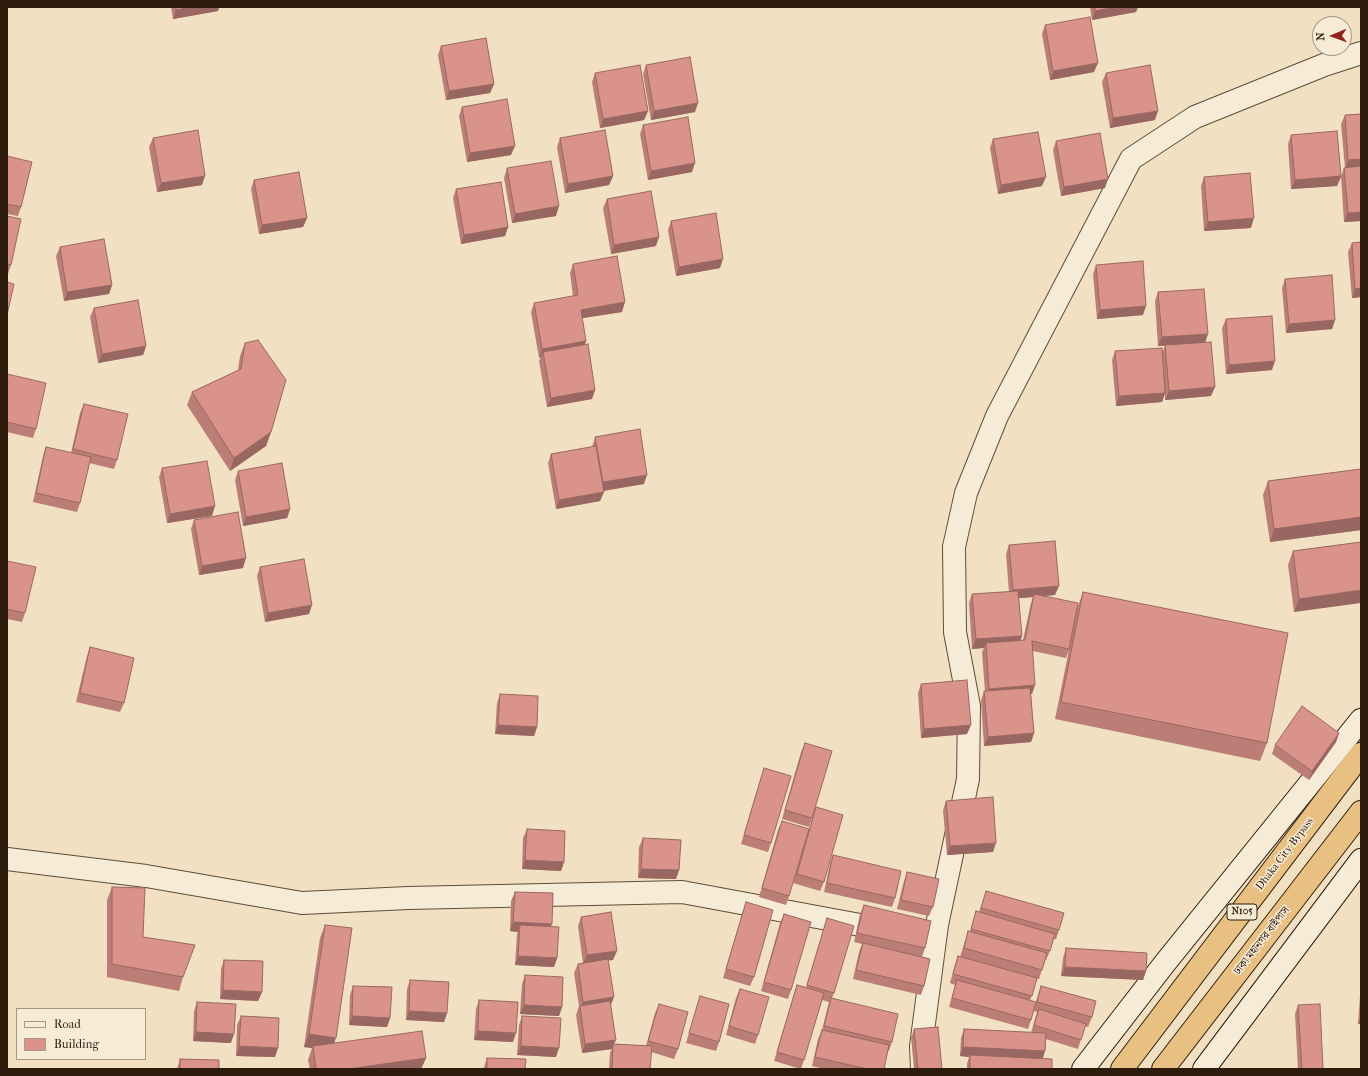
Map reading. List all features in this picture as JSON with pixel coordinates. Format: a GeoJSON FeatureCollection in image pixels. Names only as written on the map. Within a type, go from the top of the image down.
{"type":"FeatureCollection","features":[{"type":"Feature","properties":{"kind":"highway","name":"Dhaka City Bypass"},"geometry":{"type":"LineString","coordinates":[[1122,1069],[1361,754]]}},
{"type":"Feature","properties":{"kind":"highway","name":"ঢাকা মহানগর বাইপাস"},"geometry":{"type":"LineString","coordinates":[[1163,1069],[1361,812]]}},
{"type":"Feature","properties":{"kind":"street"},"geometry":{"type":"LineString","coordinates":[[922,1069],[921,1046],[935,939],[968,779],[969,706],[955,632],[954,547],[966,493],[997,416],[1131,159],[1195,117],[1324,65],[1361,53]]}},
{"type":"Feature","properties":{"kind":"street"},"geometry":{"type":"LineString","coordinates":[[1083,1069],[1165,963],[1361,720]]}},
{"type":"Feature","properties":{"kind":"street"},"geometry":{"type":"LineString","coordinates":[[7,858],[146,876],[302,903],[408,898],[682,892],[935,939]]}},
{"type":"Feature","properties":{"kind":"street"},"geometry":{"type":"LineString","coordinates":[[1204,1069],[1361,860]]}},
{"type":"Feature","properties":{"kind":"building"},"geometry":{"type":"Polygon","coordinates":[[[176,7],[191,7],[176,10],[176,7]]]}},
{"type":"Feature","properties":{"kind":"building"},"geometry":{"type":"Polygon","coordinates":[[[1095,7],[1116,7],[1095,11],[1095,7]]]}},
{"type":"Feature","properties":{"kind":"building"},"geometry":{"type":"Polygon","coordinates":[[[1090,17],[1098,63],[1053,71],[1045,25],[1090,17]]]}},
{"type":"Feature","properties":{"kind":"building"},"geometry":{"type":"Polygon","coordinates":[[[486,38],[494,84],[449,91],[441,46],[486,38]]]}},
{"type":"Feature","properties":{"kind":"building"},"geometry":{"type":"Polygon","coordinates":[[[690,57],[698,103],[654,111],[646,65],[690,57]]]}},
{"type":"Feature","properties":{"kind":"building"},"geometry":{"type":"Polygon","coordinates":[[[640,65],[648,111],[603,119],[595,73],[640,65]]]}},
{"type":"Feature","properties":{"kind":"building"},"geometry":{"type":"Polygon","coordinates":[[[1150,65],[1158,111],[1113,118],[1106,73],[1150,65]]]}},
{"type":"Feature","properties":{"kind":"building"},"geometry":{"type":"Polygon","coordinates":[[[507,99],[515,146],[470,153],[462,107],[507,99]]]}},
{"type":"Feature","properties":{"kind":"building"},"geometry":{"type":"Polygon","coordinates":[[[1361,114],[1361,159],[1348,160],[1345,115],[1361,114]]]}},
{"type":"Feature","properties":{"kind":"building"},"geometry":{"type":"Polygon","coordinates":[[[688,117],[695,163],[651,171],[643,125],[688,117]]]}},
{"type":"Feature","properties":{"kind":"building"},"geometry":{"type":"Polygon","coordinates":[[[198,130],[205,176],[161,183],[153,138],[198,130]]]}},
{"type":"Feature","properties":{"kind":"building"},"geometry":{"type":"Polygon","coordinates":[[[605,130],[613,176],[568,184],[560,138],[605,130]]]}},
{"type":"Feature","properties":{"kind":"building"},"geometry":{"type":"Polygon","coordinates":[[[1337,131],[1341,176],[1295,180],[1291,135],[1337,131]]]}},
{"type":"Feature","properties":{"kind":"building"},"geometry":{"type":"Polygon","coordinates":[[[1038,132],[1046,177],[1001,185],[993,139],[1038,132]]]}},
{"type":"Feature","properties":{"kind":"building"},"geometry":{"type":"Polygon","coordinates":[[[1100,133],[1108,179],[1064,187],[1056,141],[1100,133]]]}},
{"type":"Feature","properties":{"kind":"building"},"geometry":{"type":"Polygon","coordinates":[[[7,156],[32,162],[21,207],[7,204],[7,156]]]}},
{"type":"Feature","properties":{"kind":"building"},"geometry":{"type":"Polygon","coordinates":[[[551,161],[559,206],[515,214],[507,168],[551,161]]]}},
{"type":"Feature","properties":{"kind":"building"},"geometry":{"type":"Polygon","coordinates":[[[1361,166],[1361,212],[1348,213],[1344,168],[1361,166]]]}},
{"type":"Feature","properties":{"kind":"building"},"geometry":{"type":"Polygon","coordinates":[[[299,172],[307,218],[262,225],[254,180],[299,172]]]}},
{"type":"Feature","properties":{"kind":"building"},"geometry":{"type":"Polygon","coordinates":[[[1250,173],[1254,218],[1208,222],[1204,177],[1250,173]]]}},
{"type":"Feature","properties":{"kind":"building"},"geometry":{"type":"Polygon","coordinates":[[[501,182],[508,227],[464,235],[456,189],[501,182]]]}},
{"type":"Feature","properties":{"kind":"building"},"geometry":{"type":"Polygon","coordinates":[[[651,191],[659,237],[614,245],[607,199],[651,191]]]}},
{"type":"Feature","properties":{"kind":"building"},"geometry":{"type":"Polygon","coordinates":[[[716,213],[723,259],[679,267],[671,221],[716,213]]]}},
{"type":"Feature","properties":{"kind":"building"},"geometry":{"type":"Polygon","coordinates":[[[7,216],[21,219],[11,265],[7,264],[7,216]]]}},
{"type":"Feature","properties":{"kind":"building"},"geometry":{"type":"Polygon","coordinates":[[[104,239],[112,285],[67,292],[60,247],[104,239]]]}},
{"type":"Feature","properties":{"kind":"building"},"geometry":{"type":"Polygon","coordinates":[[[1361,242],[1361,288],[1355,289],[1352,243],[1361,242]]]}},
{"type":"Feature","properties":{"kind":"building"},"geometry":{"type":"Polygon","coordinates":[[[617,256],[625,302],[581,310],[586,341],[542,349],[534,303],[578,295],[573,264],[617,256]]]}},
{"type":"Feature","properties":{"kind":"building"},"geometry":{"type":"Polygon","coordinates":[[[1143,261],[1146,306],[1100,310],[1096,265],[1143,261]]]}},
{"type":"Feature","properties":{"kind":"building"},"geometry":{"type":"Polygon","coordinates":[[[1332,275],[1335,320],[1289,324],[1285,279],[1332,275]]]}},
{"type":"Feature","properties":{"kind":"building"},"geometry":{"type":"Polygon","coordinates":[[[7,282],[14,284],[7,315],[7,282]]]}},
{"type":"Feature","properties":{"kind":"building"},"geometry":{"type":"Polygon","coordinates":[[[1204,289],[1208,334],[1162,337],[1158,292],[1204,289]]]}},
{"type":"Feature","properties":{"kind":"building"},"geometry":{"type":"Polygon","coordinates":[[[138,300],[146,346],[102,354],[94,308],[138,300]]]}},
{"type":"Feature","properties":{"kind":"building"},"geometry":{"type":"Polygon","coordinates":[[[1272,316],[1275,361],[1229,365],[1226,319],[1272,316]]]}},
{"type":"Feature","properties":{"kind":"building"},"geometry":{"type":"Polygon","coordinates":[[[258,340],[286,380],[271,432],[234,458],[192,392],[241,369],[245,343],[258,340]]]}},
{"type":"Feature","properties":{"kind":"building"},"geometry":{"type":"Polygon","coordinates":[[[1211,342],[1215,387],[1169,391],[1165,345],[1211,342]]]}},
{"type":"Feature","properties":{"kind":"building"},"geometry":{"type":"Polygon","coordinates":[[[588,344],[595,390],[551,398],[543,352],[588,344]]]}},
{"type":"Feature","properties":{"kind":"building"},"geometry":{"type":"Polygon","coordinates":[[[1162,348],[1165,393],[1119,396],[1115,351],[1162,348]]]}},
{"type":"Feature","properties":{"kind":"building"},"geometry":{"type":"Polygon","coordinates":[[[7,374],[46,383],[36,429],[7,422],[7,374]]]}},
{"type":"Feature","properties":{"kind":"building"},"geometry":{"type":"Polygon","coordinates":[[[84,404],[128,414],[117,460],[73,449],[84,404]]]}},
{"type":"Feature","properties":{"kind":"building"},"geometry":{"type":"Polygon","coordinates":[[[640,429],[647,475],[603,482],[595,437],[640,429]]]}},
{"type":"Feature","properties":{"kind":"building"},"geometry":{"type":"Polygon","coordinates":[[[596,446],[604,492],[559,500],[551,454],[596,446]]]}},
{"type":"Feature","properties":{"kind":"building"},"geometry":{"type":"Polygon","coordinates":[[[46,447],[91,457],[80,503],[36,493],[46,447]]]}},
{"type":"Feature","properties":{"kind":"building"},"geometry":{"type":"Polygon","coordinates":[[[207,461],[215,506],[170,514],[162,468],[207,461]]]}},
{"type":"Feature","properties":{"kind":"building"},"geometry":{"type":"Polygon","coordinates":[[[282,463],[290,509],[246,517],[238,471],[282,463]]]}},
{"type":"Feature","properties":{"kind":"building"},"geometry":{"type":"Polygon","coordinates":[[[1361,469],[1361,517],[1274,529],[1268,481],[1361,469]]]}},
{"type":"Feature","properties":{"kind":"building"},"geometry":{"type":"Polygon","coordinates":[[[238,512],[246,558],[202,566],[194,520],[238,512]]]}},
{"type":"Feature","properties":{"kind":"building"},"geometry":{"type":"Polygon","coordinates":[[[1055,541],[1059,586],[1013,590],[1009,545],[1055,541]]]}},
{"type":"Feature","properties":{"kind":"building"},"geometry":{"type":"Polygon","coordinates":[[[1361,542],[1361,590],[1299,599],[1293,551],[1361,542]]]}},
{"type":"Feature","properties":{"kind":"building"},"geometry":{"type":"Polygon","coordinates":[[[304,559],[312,605],[268,613],[260,567],[304,559]]]}},
{"type":"Feature","properties":{"kind":"building"},"geometry":{"type":"Polygon","coordinates":[[[7,561],[36,567],[25,613],[7,609],[7,561]]]}},
{"type":"Feature","properties":{"kind":"building"},"geometry":{"type":"Polygon","coordinates":[[[1018,591],[1022,636],[976,639],[972,594],[1018,591]]]}},
{"type":"Feature","properties":{"kind":"building"},"geometry":{"type":"Polygon","coordinates":[[[1083,592],[1288,633],[1267,743],[1061,702],[1083,592]]]}},
{"type":"Feature","properties":{"kind":"building"},"geometry":{"type":"Polygon","coordinates":[[[1034,594],[1078,603],[1069,649],[1032,641],[1035,685],[989,689],[986,643],[1025,640],[1034,594]]]}},
{"type":"Feature","properties":{"kind":"building"},"geometry":{"type":"Polygon","coordinates":[[[90,647],[134,658],[124,703],[80,693],[90,647]]]}},
{"type":"Feature","properties":{"kind":"building"},"geometry":{"type":"Polygon","coordinates":[[[967,680],[971,725],[924,729],[921,684],[967,680]]]}},
{"type":"Feature","properties":{"kind":"building"},"geometry":{"type":"Polygon","coordinates":[[[1030,688],[1034,733],[988,737],[984,691],[1030,688]]]}},
{"type":"Feature","properties":{"kind":"building"},"geometry":{"type":"Polygon","coordinates":[[[500,694],[538,696],[537,727],[498,725],[500,694]]]}},
{"type":"Feature","properties":{"kind":"building"},"geometry":{"type":"Polygon","coordinates":[[[1302,706],[1339,733],[1312,771],[1275,745],[1302,706]]]}},
{"type":"Feature","properties":{"kind":"building"},"geometry":{"type":"Polygon","coordinates":[[[805,743],[832,751],[812,818],[785,810],[805,743]]]}},
{"type":"Feature","properties":{"kind":"building"},"geometry":{"type":"Polygon","coordinates":[[[764,768],[791,776],[771,843],[744,835],[764,768]]]}},
{"type":"Feature","properties":{"kind":"building"},"geometry":{"type":"Polygon","coordinates":[[[993,797],[996,843],[950,846],[946,801],[993,797]]]}},
{"type":"Feature","properties":{"kind":"building"},"geometry":{"type":"Polygon","coordinates":[[[816,807],[843,815],[824,882],[797,874],[816,807]]]}},
{"type":"Feature","properties":{"kind":"building"},"geometry":{"type":"Polygon","coordinates":[[[782,821],[809,829],[789,896],[762,888],[782,821]]]}},
{"type":"Feature","properties":{"kind":"building"},"geometry":{"type":"Polygon","coordinates":[[[527,829],[565,831],[564,862],[525,860],[527,829]]]}},
{"type":"Feature","properties":{"kind":"building"},"geometry":{"type":"Polygon","coordinates":[[[643,838],[681,840],[679,870],[641,869],[643,838]]]}},
{"type":"Feature","properties":{"kind":"building"},"geometry":{"type":"Polygon","coordinates":[[[833,855],[901,871],[895,898],[827,883],[833,855]]]}},
{"type":"Feature","properties":{"kind":"building"},"geometry":{"type":"Polygon","coordinates":[[[907,872],[939,879],[933,907],[901,900],[907,872]]]}},
{"type":"Feature","properties":{"kind":"building"},"geometry":{"type":"Polygon","coordinates":[[[112,887],[145,888],[143,937],[195,945],[183,977],[112,964],[112,887]]]}},
{"type":"Feature","properties":{"kind":"building"},"geometry":{"type":"Polygon","coordinates":[[[986,891],[1064,913],[1059,930],[981,908],[986,891]]]}},
{"type":"Feature","properties":{"kind":"building"},"geometry":{"type":"Polygon","coordinates":[[[515,892],[553,893],[552,924],[513,922],[515,892]]]}},
{"type":"Feature","properties":{"kind":"building"},"geometry":{"type":"Polygon","coordinates":[[[746,902],[773,910],[754,977],[726,969],[746,902]]]}},
{"type":"Feature","properties":{"kind":"building"},"geometry":{"type":"Polygon","coordinates":[[[864,905],[931,921],[925,948],[857,933],[864,905]]]}},
{"type":"Feature","properties":{"kind":"building"},"geometry":{"type":"Polygon","coordinates":[[[976,911],[1055,934],[1050,951],[971,929],[976,911]]]}},
{"type":"Feature","properties":{"kind":"building"},"geometry":{"type":"Polygon","coordinates":[[[611,912],[617,951],[587,955],[581,917],[611,912]]]}},
{"type":"Feature","properties":{"kind":"building"},"geometry":{"type":"Polygon","coordinates":[[[784,914],[811,922],[791,990],[764,982],[784,914]]]}},
{"type":"Feature","properties":{"kind":"building"},"geometry":{"type":"Polygon","coordinates":[[[827,918],[854,926],[834,993],[807,985],[827,918]]]}},
{"type":"Feature","properties":{"kind":"building"},"geometry":{"type":"Polygon","coordinates":[[[325,925],[352,928],[336,1038],[309,1034],[325,925]]]}},
{"type":"Feature","properties":{"kind":"building"},"geometry":{"type":"Polygon","coordinates":[[[520,925],[559,927],[557,958],[518,956],[520,925]]]}},
{"type":"Feature","properties":{"kind":"building"},"geometry":{"type":"Polygon","coordinates":[[[968,931],[1047,953],[1042,970],[964,948],[968,931]]]}},
{"type":"Feature","properties":{"kind":"building"},"geometry":{"type":"Polygon","coordinates":[[[863,943],[930,959],[924,986],[856,970],[863,943]]]}},
{"type":"Feature","properties":{"kind":"building"},"geometry":{"type":"Polygon","coordinates":[[[1066,948],[1147,953],[1146,971],[1065,967],[1066,948]]]}},
{"type":"Feature","properties":{"kind":"building"},"geometry":{"type":"Polygon","coordinates":[[[958,956],[1037,978],[1032,996],[953,974],[958,956]]]}},
{"type":"Feature","properties":{"kind":"building"},"geometry":{"type":"Polygon","coordinates":[[[608,959],[614,997],[583,1002],[578,964],[608,959]]]}},
{"type":"Feature","properties":{"kind":"building"},"geometry":{"type":"Polygon","coordinates":[[[224,960],[263,961],[262,992],[223,990],[224,960]]]}},
{"type":"Feature","properties":{"kind":"building"},"geometry":{"type":"Polygon","coordinates":[[[525,975],[563,977],[562,1007],[524,1005],[525,975]]]}},
{"type":"Feature","properties":{"kind":"building"},"geometry":{"type":"Polygon","coordinates":[[[410,980],[449,982],[447,1013],[409,1011],[410,980]]]}},
{"type":"Feature","properties":{"kind":"building"},"geometry":{"type":"Polygon","coordinates":[[[957,980],[1036,1002],[1031,1020],[952,998],[957,980]]]}},
{"type":"Feature","properties":{"kind":"building"},"geometry":{"type":"Polygon","coordinates":[[[797,985],[824,993],[804,1060],[777,1052],[797,985]]]}},
{"type":"Feature","properties":{"kind":"building"},"geometry":{"type":"Polygon","coordinates":[[[353,986],[392,987],[390,1018],[352,1016],[353,986]]]}},
{"type":"Feature","properties":{"kind":"building"},"geometry":{"type":"Polygon","coordinates":[[[1041,986],[1096,1001],[1092,1017],[1037,1002],[1041,986]]]}},
{"type":"Feature","properties":{"kind":"building"},"geometry":{"type":"Polygon","coordinates":[[[740,989],[769,997],[758,1035],[729,1026],[740,989]]]}},
{"type":"Feature","properties":{"kind":"building"},"geometry":{"type":"Polygon","coordinates":[[[700,996],[729,1004],[719,1042],[689,1033],[700,996]]]}},
{"type":"Feature","properties":{"kind":"building"},"geometry":{"type":"Polygon","coordinates":[[[831,998],[898,1014],[892,1042],[824,1026],[831,998]]]}},
{"type":"Feature","properties":{"kind":"building"},"geometry":{"type":"Polygon","coordinates":[[[479,1000],[518,1002],[516,1033],[478,1031],[479,1000]]]}},
{"type":"Feature","properties":{"kind":"building"},"geometry":{"type":"Polygon","coordinates":[[[610,1001],[616,1040],[585,1044],[580,1006],[610,1001]]]}},
{"type":"Feature","properties":{"kind":"building"},"geometry":{"type":"Polygon","coordinates":[[[197,1002],[236,1004],[234,1034],[196,1032],[197,1002]]]}},
{"type":"Feature","properties":{"kind":"building"},"geometry":{"type":"Polygon","coordinates":[[[659,1004],[688,1012],[678,1049],[648,1041],[659,1004]]]}},
{"type":"Feature","properties":{"kind":"building"},"geometry":{"type":"Polygon","coordinates":[[[1320,1004],[1323,1069],[1302,1069],[1298,1005],[1320,1004]]]}},
{"type":"Feature","properties":{"kind":"building"},"geometry":{"type":"Polygon","coordinates":[[[1039,1009],[1086,1024],[1081,1040],[1034,1025],[1039,1009]]]}},
{"type":"Feature","properties":{"kind":"building"},"geometry":{"type":"Polygon","coordinates":[[[241,1016],[279,1018],[278,1048],[239,1046],[241,1016]]]}},
{"type":"Feature","properties":{"kind":"building"},"geometry":{"type":"Polygon","coordinates":[[[522,1016],[561,1018],[559,1048],[521,1046],[522,1016]]]}},
{"type":"Feature","properties":{"kind":"building"},"geometry":{"type":"Polygon","coordinates":[[[938,1027],[942,1069],[918,1069],[914,1029],[938,1027]]]}},
{"type":"Feature","properties":{"kind":"building"},"geometry":{"type":"Polygon","coordinates":[[[964,1029],[1046,1033],[1045,1051],[963,1047],[964,1029]]]}},
{"type":"Feature","properties":{"kind":"building"},"geometry":{"type":"Polygon","coordinates":[[[822,1030],[889,1045],[884,1069],[867,1069],[815,1057],[822,1030]]]}},
{"type":"Feature","properties":{"kind":"building"},"geometry":{"type":"Polygon","coordinates":[[[422,1031],[426,1058],[348,1069],[316,1069],[313,1046],[422,1031]]]}},
{"type":"Feature","properties":{"kind":"building"},"geometry":{"type":"Polygon","coordinates":[[[613,1044],[652,1046],[650,1069],[612,1069],[613,1044]]]}},
{"type":"Feature","properties":{"kind":"building"},"geometry":{"type":"Polygon","coordinates":[[[970,1055],[1052,1059],[1052,1069],[970,1069],[970,1055]]]}},
{"type":"Feature","properties":{"kind":"building"},"geometry":{"type":"Polygon","coordinates":[[[487,1058],[526,1059],[525,1069],[487,1069],[487,1058]]]}},
{"type":"Feature","properties":{"kind":"building"},"geometry":{"type":"Polygon","coordinates":[[[180,1059],[219,1060],[219,1069],[180,1069],[180,1059]]]}}]}
